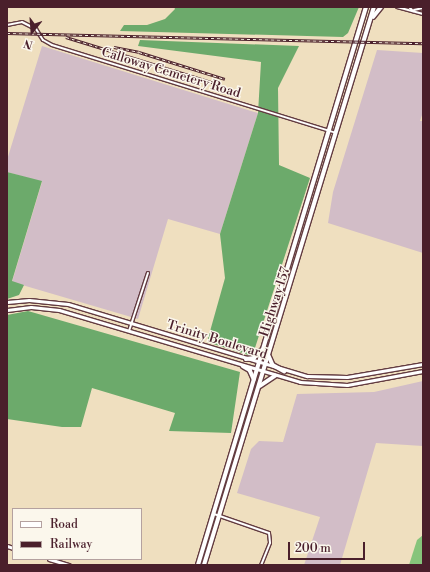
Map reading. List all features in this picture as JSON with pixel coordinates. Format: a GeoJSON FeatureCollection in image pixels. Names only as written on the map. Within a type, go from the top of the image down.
{"type":"FeatureCollection","features":[{"type":"Feature","properties":{"kind":"main road","name":"Highway 157"},"geometry":{"type":"LineString","coordinates":[[198,565],[290,266],[366,7]]}},
{"type":"Feature","properties":{"kind":"main road","name":"Highway 157"},"geometry":{"type":"LineString","coordinates":[[204,565],[337,134],[374,7]]}},
{"type":"Feature","properties":{"kind":"main road"},"geometry":{"type":"LineString","coordinates":[[370,23],[381,7]]}},
{"type":"Feature","properties":{"kind":"main road"},"geometry":{"type":"LineString","coordinates":[[290,266],[296,268]]}},
{"type":"Feature","properties":{"kind":"main road","name":"Trinity Boulevard"},"geometry":{"type":"LineString","coordinates":[[7,302],[20,300],[57,302],[284,371],[327,378],[347,377],[423,364]]}},
{"type":"Feature","properties":{"kind":"main road","name":"Trinity Boulevard"},"geometry":{"type":"LineString","coordinates":[[7,310],[21,308],[59,310],[275,376],[329,386],[423,371]]}},
{"type":"Feature","properties":{"kind":"main road"},"geometry":{"type":"LineString","coordinates":[[199,352],[201,346]]}},
{"type":"Feature","properties":{"kind":"main road"},"geometry":{"type":"LineString","coordinates":[[246,359],[254,358],[264,348]]}},
{"type":"Feature","properties":{"kind":"main road"},"geometry":{"type":"LineString","coordinates":[[269,353],[274,365],[284,371]]}},
{"type":"Feature","properties":{"kind":"main road"},"geometry":{"type":"LineString","coordinates":[[243,366],[253,374],[254,381]]}},
{"type":"Feature","properties":{"kind":"main road"},"geometry":{"type":"LineString","coordinates":[[392,370],[393,377]]}},
{"type":"Feature","properties":{"kind":"main road"},"geometry":{"type":"LineString","coordinates":[[259,387],[269,378],[275,376]]}},
{"type":"Feature","properties":{"kind":"main road"},"geometry":{"type":"LineString","coordinates":[[52,560],[69,565]]}},
{"type":"Feature","properties":{"kind":"street"},"geometry":{"type":"LineString","coordinates":[[397,7],[423,14]]}},
{"type":"Feature","properties":{"kind":"street"},"geometry":{"type":"LineString","coordinates":[[409,7],[413,11]]}},
{"type":"Feature","properties":{"kind":"street"},"geometry":{"type":"LineString","coordinates":[[413,11],[423,8]]}},
{"type":"Feature","properties":{"kind":"street","name":"Calloway Cemetery Road"},"geometry":{"type":"LineString","coordinates":[[7,25],[22,22],[36,29],[43,40],[52,45],[337,134]]}},
{"type":"Feature","properties":{"kind":"street"},"geometry":{"type":"LineString","coordinates":[[129,331],[148,273]]}},
{"type":"Feature","properties":{"kind":"street"},"geometry":{"type":"LineString","coordinates":[[213,514],[269,533],[270,543],[261,565]]}},
{"type":"Feature","properties":{"kind":"shaded area"},"geometry":{"type":"Polygon","coordinates":[[[42,46],[258,113],[220,234],[168,219],[138,319],[12,282],[42,182],[7,172],[7,160],[42,46]]]}},
{"type":"Feature","properties":{"kind":"shaded area"},"geometry":{"type":"Polygon","coordinates":[[[377,50],[423,53],[423,112],[420,121],[423,121],[423,253],[328,223],[333,192],[377,50]]]}},
{"type":"Feature","properties":{"kind":"shaded area"},"geometry":{"type":"Polygon","coordinates":[[[423,381],[423,446],[376,443],[340,565],[304,565],[320,517],[237,493],[251,449],[259,441],[283,442],[297,394],[374,392],[423,381]]]}},
{"type":"Feature","properties":{"kind":"green space"},"geometry":{"type":"Polygon","coordinates":[[[174,7],[359,7],[348,33],[343,37],[120,31],[124,25],[147,25],[165,19],[175,9],[174,7]]]}},
{"type":"Feature","properties":{"kind":"green space"},"geometry":{"type":"Polygon","coordinates":[[[140,40],[299,46],[278,88],[279,165],[310,178],[254,351],[248,355],[207,342],[225,278],[220,234],[258,113],[261,62],[138,46],[140,40]]]}},
{"type":"Feature","properties":{"kind":"green space"},"geometry":{"type":"Polygon","coordinates":[[[7,172],[42,181],[12,281],[24,285],[19,295],[7,299],[7,172]]]}},
{"type":"Feature","properties":{"kind":"green space"},"geometry":{"type":"Polygon","coordinates":[[[28,311],[240,372],[231,433],[169,431],[175,413],[92,388],[81,427],[62,427],[7,419],[7,315],[28,311]]]}},
{"type":"Feature","properties":{"kind":"green space"},"geometry":{"type":"Polygon","coordinates":[[[423,535],[423,565],[409,565],[417,540],[423,535]]]}},
{"type":"Feature","properties":{"kind":"railway"},"geometry":{"type":"LineString","coordinates":[[7,33],[423,43]]}},
{"type":"Feature","properties":{"kind":"railway"},"geometry":{"type":"LineString","coordinates":[[66,37],[221,85]]}},
{"type":"Feature","properties":{"kind":"railway"},"geometry":{"type":"LineString","coordinates":[[114,47],[139,52],[225,79]]}}]}
